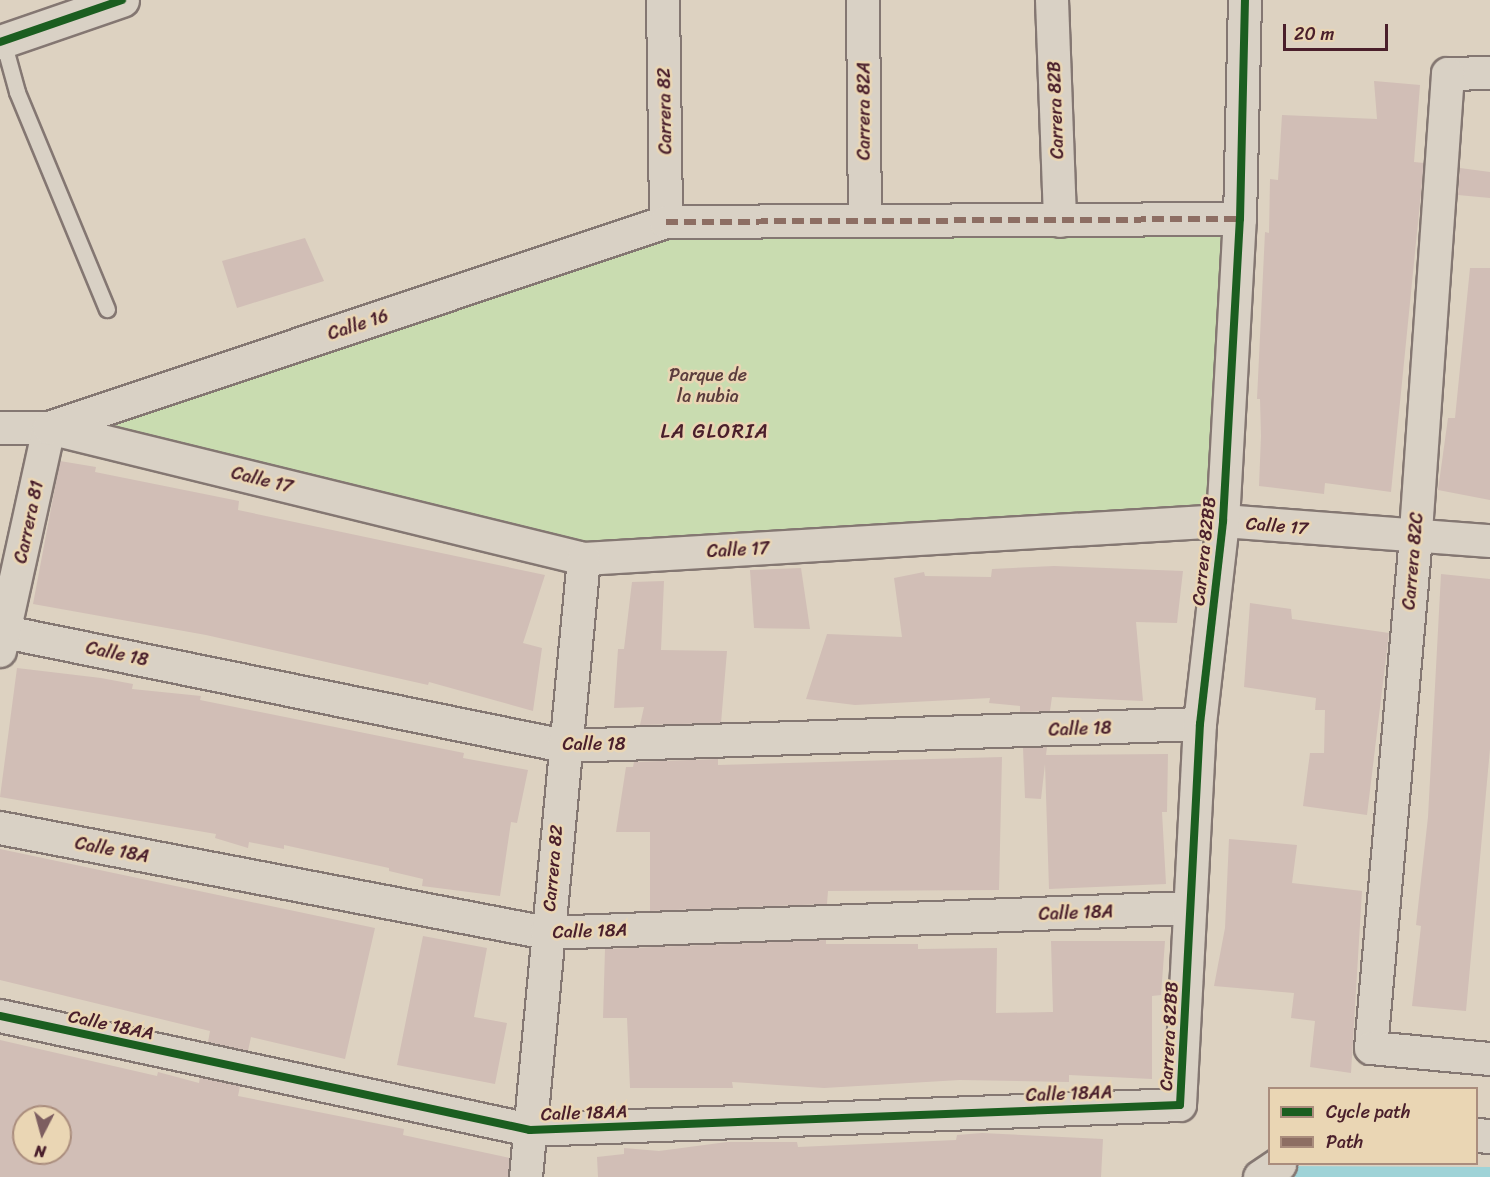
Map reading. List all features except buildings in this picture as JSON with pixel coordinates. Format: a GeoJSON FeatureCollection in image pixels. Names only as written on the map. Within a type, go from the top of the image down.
{"type":"FeatureCollection","features":[{"type":"Feature","properties":{"kind":"street","name":"Carrera 82"},"geometry":{"type":"LineString","coordinates":[[663,0],[666,222]]}},
{"type":"Feature","properties":{"kind":"street","name":"Carrera 82A"},"geometry":{"type":"LineString","coordinates":[[863,0],[865,221]]}},
{"type":"Feature","properties":{"kind":"street","name":"Carrera 82B"},"geometry":{"type":"LineString","coordinates":[[1052,0],[1060,221]]}},
{"type":"Feature","properties":{"kind":"street","name":"Carrera 82BB"},"geometry":{"type":"LineString","coordinates":[[1180,1105],[1200,724],[1223,521],[1240,219],[1245,0]]}},
{"type":"Feature","properties":{"kind":"street"},"geometry":{"type":"LineString","coordinates":[[2,41],[110,2]]}},
{"type":"Feature","properties":{"kind":"street","name":"Carrera 82C"},"geometry":{"type":"LineString","coordinates":[[1490,73],[1448,74],[1416,537],[1371,1048],[1490,1059]]}},
{"type":"Feature","properties":{"kind":"street","name":"Calle 16"},"geometry":{"type":"LineString","coordinates":[[50,428],[666,222],[1240,219]]}},
{"type":"Feature","properties":{"kind":"street","name":"Calle 17"},"geometry":{"type":"LineString","coordinates":[[0,428],[50,428],[584,559],[1223,521],[1490,541]]}},
{"type":"Feature","properties":{"kind":"street","name":"Carrera 81"},"geometry":{"type":"LineString","coordinates":[[2,638],[50,428]]}},
{"type":"Feature","properties":{"kind":"street","name":"Carrera 82"},"geometry":{"type":"LineString","coordinates":[[526,1177],[564,746],[584,559]]}},
{"type":"Feature","properties":{"kind":"street","name":"Calle 18"},"geometry":{"type":"LineString","coordinates":[[2,638],[564,746],[1200,724]]}},
{"type":"Feature","properties":{"kind":"street","name":"Calle 18A"},"geometry":{"type":"LineString","coordinates":[[0,828],[547,933],[1190,908]]}},
{"type":"Feature","properties":{"kind":"street","name":"Calle 18AA"},"geometry":{"type":"LineString","coordinates":[[0,1016],[530,1130],[1180,1105]]}},
{"type":"Feature","properties":{"kind":"street"},"geometry":{"type":"LineString","coordinates":[[1260,1177],[1278,1165]]}},
{"type":"Feature","properties":{"kind":"lane"},"geometry":{"type":"LineString","coordinates":[[2,41],[17,92],[107,309]]}},
{"type":"Feature","properties":{"kind":"green space","name":"Parque de la nubia"},"geometry":{"type":"Polygon","coordinates":[[[1240,219],[1223,521],[584,559],[49,428],[666,222],[1240,219]]]}},
{"type":"Feature","properties":{"kind":"water"},"geometry":{"type":"Polygon","coordinates":[[[1274,1166],[1490,1167],[1490,1177],[1263,1177],[1274,1166]]]}},
{"type":"Feature","properties":{"kind":"marked path"},"geometry":{"type":"LineString","coordinates":[[666,222],[1240,219]]}},
{"type":"Feature","properties":{"kind":"cycle path"},"geometry":{"type":"LineString","coordinates":[[0,42],[122,0]]}},
{"type":"Feature","properties":{"kind":"cycle path"},"geometry":{"type":"LineString","coordinates":[[0,1016],[530,1130],[1180,1105],[1200,724],[1223,521],[1240,219],[1245,0]]}},
{"type":"Feature","properties":{"kind":"district","name":"LA GLORIA"},"geometry":{"type":"Point","coordinates":[715,431]}}]}
